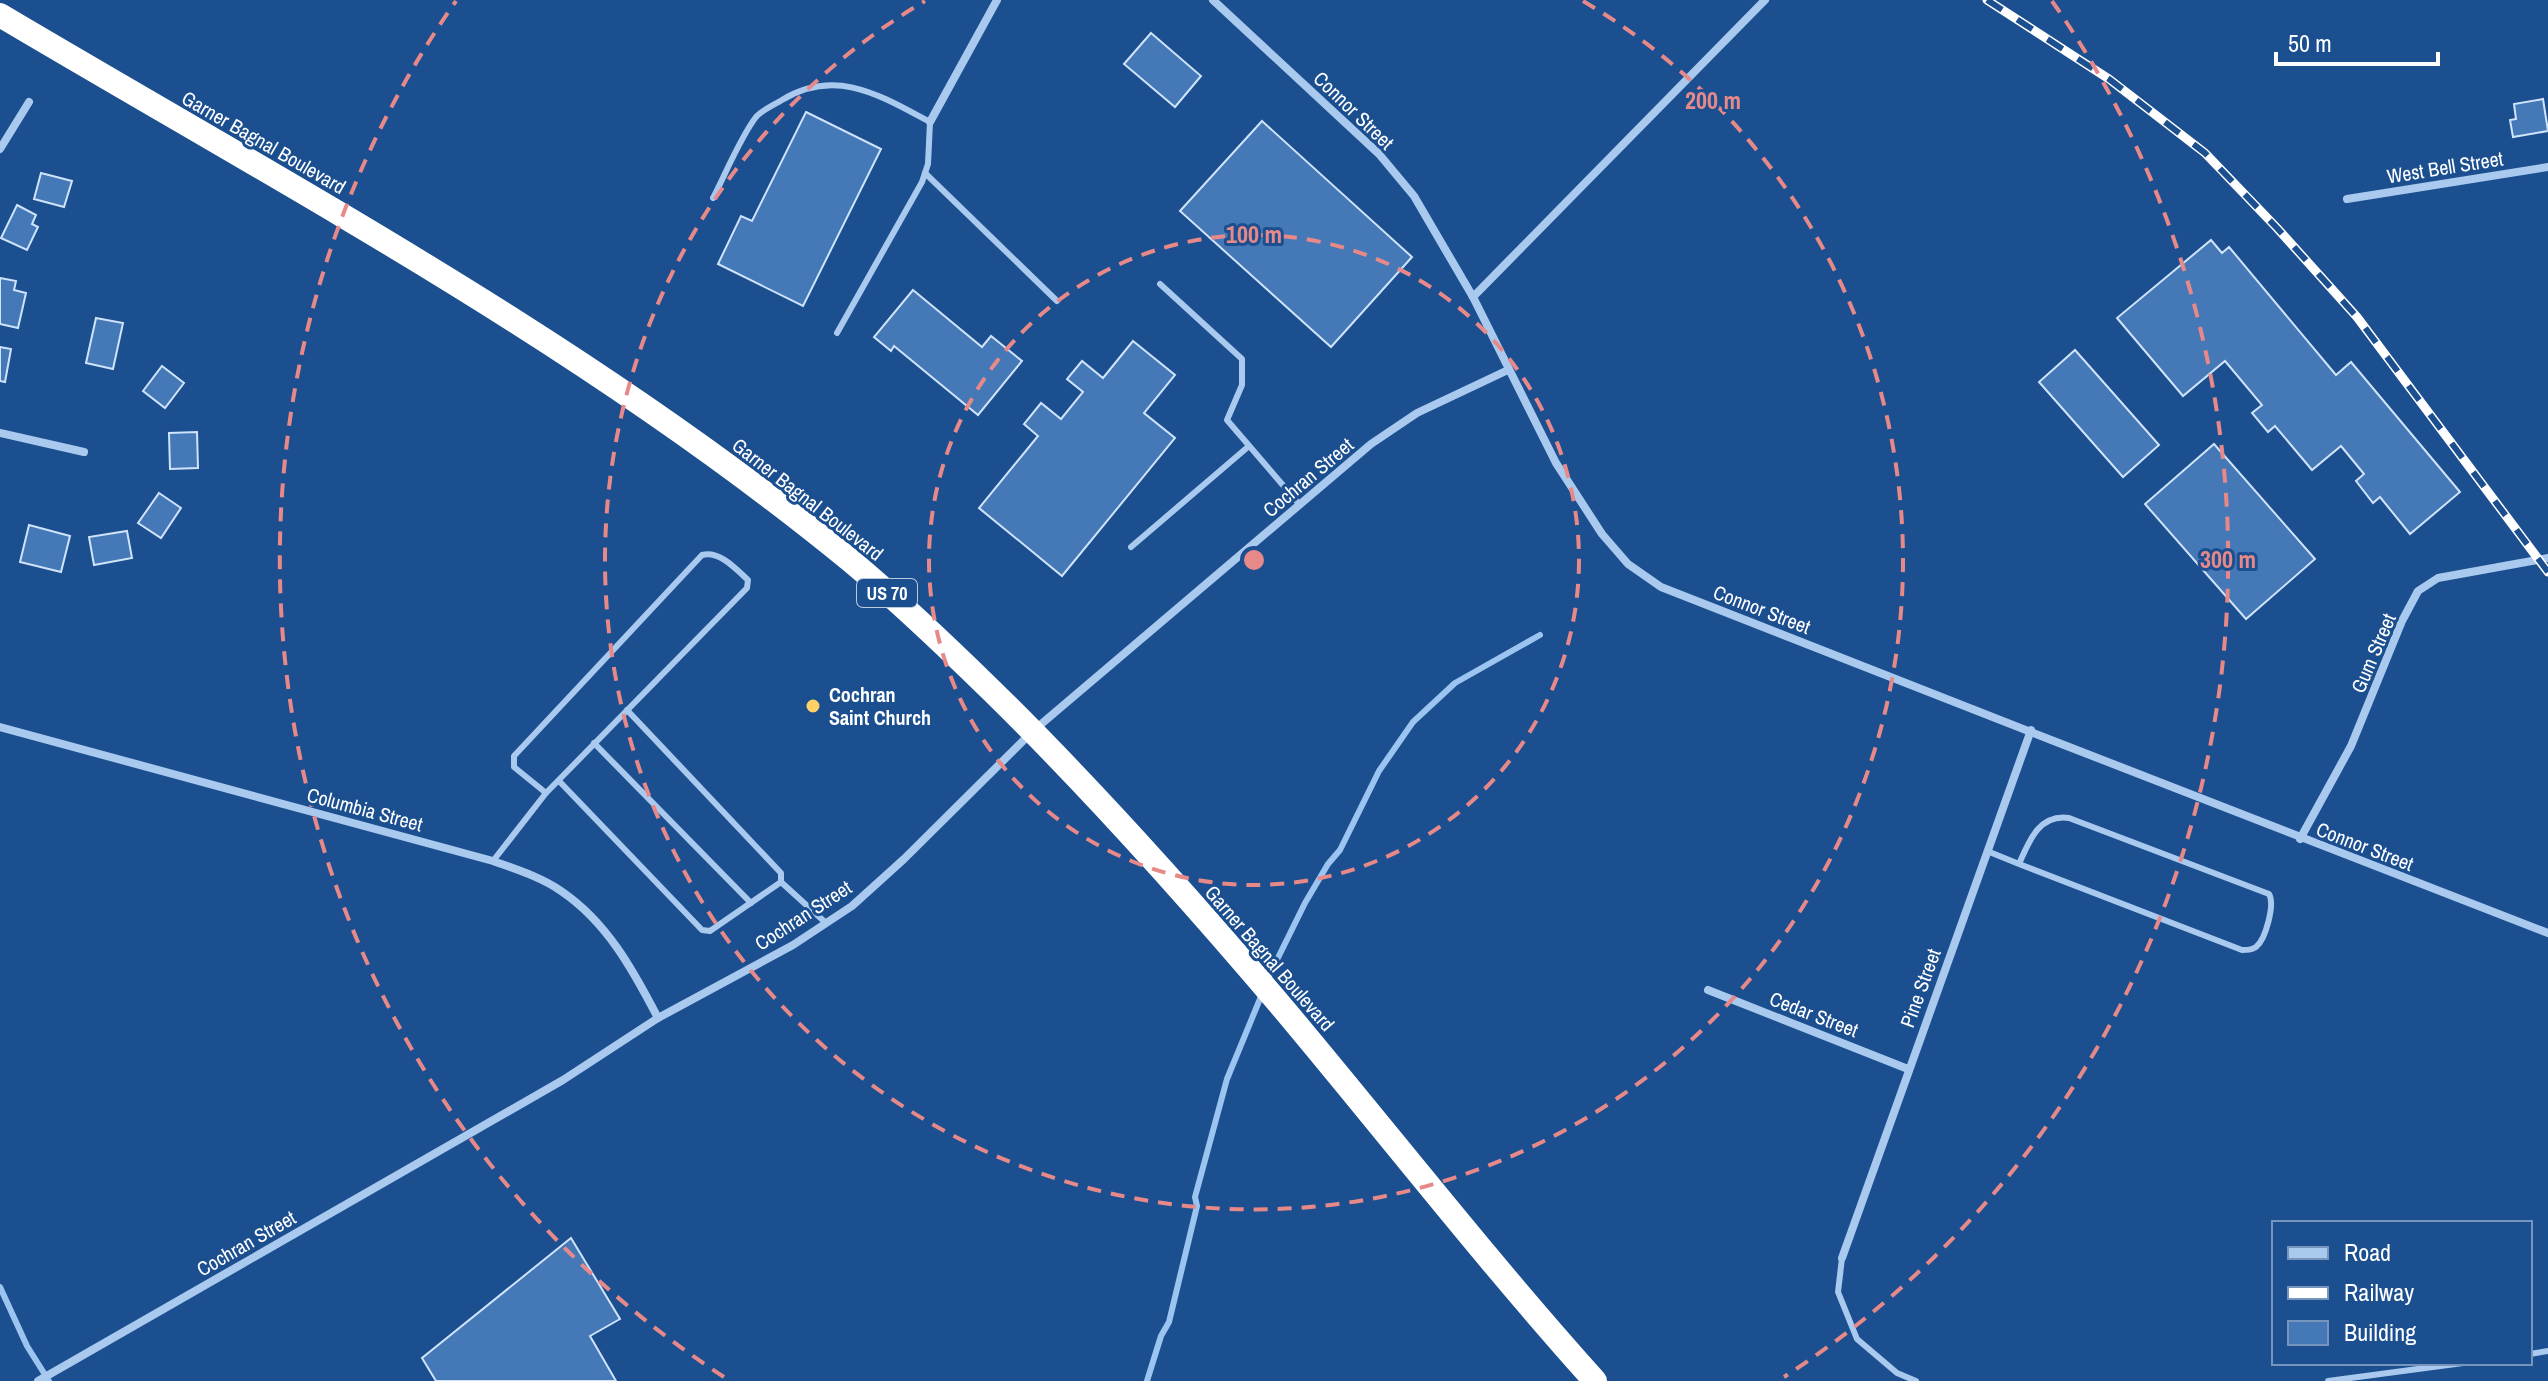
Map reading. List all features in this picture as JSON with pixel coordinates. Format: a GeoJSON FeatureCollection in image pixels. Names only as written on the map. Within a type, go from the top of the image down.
{"type":"FeatureCollection","features":[{"type":"Feature","properties":{"kind":"highway","name":"Garner Bagnal Boulevard"},"geometry":{"type":"LineString","coordinates":[[0,15],[432,268],[667,420],[853,563],[945,645],[1033,731],[1123,826],[1279,1004],[1430,1188],[1595,1381]]}},
{"type":"Feature","properties":{"kind":"street"},"geometry":{"type":"LineString","coordinates":[[930,122],[997,0]]}},
{"type":"Feature","properties":{"kind":"street","name":"Connor Street"},"geometry":{"type":"LineString","coordinates":[[1213,0],[1379,154],[1414,196],[1473,297],[1556,463],[1602,534],[1628,564],[1661,587],[2031,730],[2300,839],[2548,933]]}},
{"type":"Feature","properties":{"kind":"street"},"geometry":{"type":"LineString","coordinates":[[1473,297],[1765,0]]}},
{"type":"Feature","properties":{"kind":"street"},"geometry":{"type":"LineString","coordinates":[[0,149],[29,102]]}},
{"type":"Feature","properties":{"kind":"street","name":"West Bell Street"},"geometry":{"type":"LineString","coordinates":[[2347,199],[2548,167]]}},
{"type":"Feature","properties":{"kind":"street","name":"Cochran Street"},"geometry":{"type":"LineString","coordinates":[[38,1381],[563,1080],[658,1018],[793,945],[852,906],[1033,731],[1371,444],[1417,413],[1508,370]]}},
{"type":"Feature","properties":{"kind":"street"},"geometry":{"type":"LineString","coordinates":[[0,433],[84,452]]}},
{"type":"Feature","properties":{"kind":"street","name":"Gum Street"},"geometry":{"type":"LineString","coordinates":[[2300,839],[2351,746],[2402,621],[2418,591],[2438,578],[2543,559]]}},
{"type":"Feature","properties":{"kind":"street","name":"Columbia Street"},"geometry":{"type":"LineString","coordinates":[[0,727],[493,861],[561,891],[609,933],[658,1018]]}},
{"type":"Feature","properties":{"kind":"street","name":"Pine Street"},"geometry":{"type":"LineString","coordinates":[[1842,1258],[2031,730]]}},
{"type":"Feature","properties":{"kind":"street","name":"Cedar Street"},"geometry":{"type":"LineString","coordinates":[[1708,990],[1908,1069]]}},
{"type":"Feature","properties":{"kind":"lane"},"geometry":{"type":"LineString","coordinates":[[713,198],[757,115],[794,93],[824,86],[853,86],[879,95],[930,122],[925,173],[837,333]]}},
{"type":"Feature","properties":{"kind":"lane"},"geometry":{"type":"LineString","coordinates":[[925,173],[1057,301]]}},
{"type":"Feature","properties":{"kind":"lane"},"geometry":{"type":"LineString","coordinates":[[1160,284],[1242,359],[1242,385],[1227,420],[1300,505]]}},
{"type":"Feature","properties":{"kind":"lane"},"geometry":{"type":"LineString","coordinates":[[1131,547],[1249,446]]}},
{"type":"Feature","properties":{"kind":"lane"},"geometry":{"type":"LineString","coordinates":[[493,861],[546,793],[747,588],[748,580],[716,555],[702,555],[514,756],[514,767],[546,793]]}},
{"type":"Feature","properties":{"kind":"lane"},"geometry":{"type":"LineString","coordinates":[[627,710],[781,873],[781,882],[826,923]]}},
{"type":"Feature","properties":{"kind":"lane"},"geometry":{"type":"LineString","coordinates":[[594,743],[751,903]]}},
{"type":"Feature","properties":{"kind":"lane"},"geometry":{"type":"LineString","coordinates":[[560,782],[702,930],[710,931],[781,882]]}},
{"type":"Feature","properties":{"kind":"lane"},"geometry":{"type":"LineString","coordinates":[[1987,851],[2019,864],[2242,950],[2256,947],[2260,942],[2273,907],[2269,894],[2069,818],[2055,818],[2035,829],[2019,864]]}},
{"type":"Feature","properties":{"kind":"lane"},"geometry":{"type":"LineString","coordinates":[[1842,1258],[1838,1292],[1857,1339],[1897,1373],[1916,1381]]}},
{"type":"Feature","properties":{"kind":"lane"},"geometry":{"type":"LineString","coordinates":[[2328,1381],[2448,1365]]}},
{"type":"Feature","properties":{"kind":"building"},"geometry":{"type":"Polygon","coordinates":[[[1151,33],[1201,76],[1175,107],[1124,64],[1151,33]]]}},
{"type":"Feature","properties":{"kind":"building"},"geometry":{"type":"Polygon","coordinates":[[[2543,99],[2548,131],[2513,137],[2510,120],[2516,119],[2514,104],[2543,99]]]}},
{"type":"Feature","properties":{"kind":"building"},"geometry":{"type":"Polygon","coordinates":[[[806,112],[881,149],[803,306],[718,264],[741,216],[752,221],[806,112]]]}},
{"type":"Feature","properties":{"kind":"building"},"geometry":{"type":"Polygon","coordinates":[[[1262,121],[1412,257],[1331,347],[1180,211],[1262,121]]]}},
{"type":"Feature","properties":{"kind":"building"},"geometry":{"type":"Polygon","coordinates":[[[41,173],[72,181],[64,207],[34,199],[41,173]]]}},
{"type":"Feature","properties":{"kind":"building"},"geometry":{"type":"Polygon","coordinates":[[[17,205],[36,215],[32,224],[38,227],[27,250],[1,238],[17,205]]]}},
{"type":"Feature","properties":{"kind":"building"},"geometry":{"type":"Polygon","coordinates":[[[2211,240],[2222,253],[2229,247],[2336,375],[2351,362],[2460,492],[2410,534],[2380,497],[2373,503],[2356,481],[2364,474],[2341,446],[2312,470],[2275,426],[2268,432],[2252,413],[2262,405],[2225,361],[2183,396],[2117,318],[2211,240]]]}},
{"type":"Feature","properties":{"kind":"building"},"geometry":{"type":"Polygon","coordinates":[[[0,278],[16,281],[14,290],[26,293],[18,328],[0,324],[0,278]]]}},
{"type":"Feature","properties":{"kind":"building"},"geometry":{"type":"Polygon","coordinates":[[[913,290],[982,347],[991,336],[1022,361],[978,415],[894,346],[891,351],[874,337],[913,290]]]}},
{"type":"Feature","properties":{"kind":"building"},"geometry":{"type":"Polygon","coordinates":[[[96,318],[123,323],[113,369],[86,363],[96,318]]]}},
{"type":"Feature","properties":{"kind":"building"},"geometry":{"type":"Polygon","coordinates":[[[1133,341],[1175,375],[1144,413],[1175,438],[1062,576],[979,508],[1038,436],[1024,424],[1041,403],[1061,419],[1083,392],[1067,379],[1082,361],[1103,378],[1133,341]]]}},
{"type":"Feature","properties":{"kind":"building"},"geometry":{"type":"Polygon","coordinates":[[[0,347],[11,349],[5,382],[0,381],[0,347]]]}},
{"type":"Feature","properties":{"kind":"building"},"geometry":{"type":"Polygon","coordinates":[[[2075,350],[2159,445],[2123,477],[2039,382],[2075,350]]]}},
{"type":"Feature","properties":{"kind":"building"},"geometry":{"type":"Polygon","coordinates":[[[162,366],[184,383],[165,408],[143,391],[162,366]]]}},
{"type":"Feature","properties":{"kind":"building"},"geometry":{"type":"Polygon","coordinates":[[[197,432],[198,468],[170,469],[169,433],[197,432]]]}},
{"type":"Feature","properties":{"kind":"building"},"geometry":{"type":"Polygon","coordinates":[[[2214,444],[2315,559],[2246,619],[2145,504],[2214,444]]]}},
{"type":"Feature","properties":{"kind":"building"},"geometry":{"type":"Polygon","coordinates":[[[159,493],[181,508],[161,538],[138,523],[159,493]]]}},
{"type":"Feature","properties":{"kind":"building"},"geometry":{"type":"Polygon","coordinates":[[[29,525],[70,536],[61,572],[20,562],[29,525]]]}},
{"type":"Feature","properties":{"kind":"building"},"geometry":{"type":"Polygon","coordinates":[[[127,531],[132,558],[94,565],[89,537],[127,531]]]}},
{"type":"Feature","properties":{"kind":"building"},"geometry":{"type":"Polygon","coordinates":[[[571,1238],[620,1319],[590,1336],[616,1381],[436,1381],[422,1358],[571,1238]]]}},
{"type":"Feature","properties":{"kind":"waterway"},"geometry":{"type":"LineString","coordinates":[[1267,980],[1305,903],[1340,850],[1379,771],[1413,722],[1455,683],[1540,635]]}},
{"type":"Feature","properties":{"kind":"waterway"},"geometry":{"type":"LineString","coordinates":[[1147,1381],[1161,1336],[1169,1322],[1197,1206],[1195,1197],[1227,1079],[1262,994]]}},
{"type":"Feature","properties":{"kind":"waterway"},"geometry":{"type":"LineString","coordinates":[[0,1287],[27,1346],[49,1381]]}},
{"type":"Feature","properties":{"kind":"railway"},"geometry":{"type":"LineString","coordinates":[[1987,0],[2109,79],[2205,153],[2357,317],[2548,572]]}},
{"type":"Feature","properties":{"kind":"place","name":"Cochran Saint Church"},"geometry":{"type":"Point","coordinates":[813,706]}}]}
